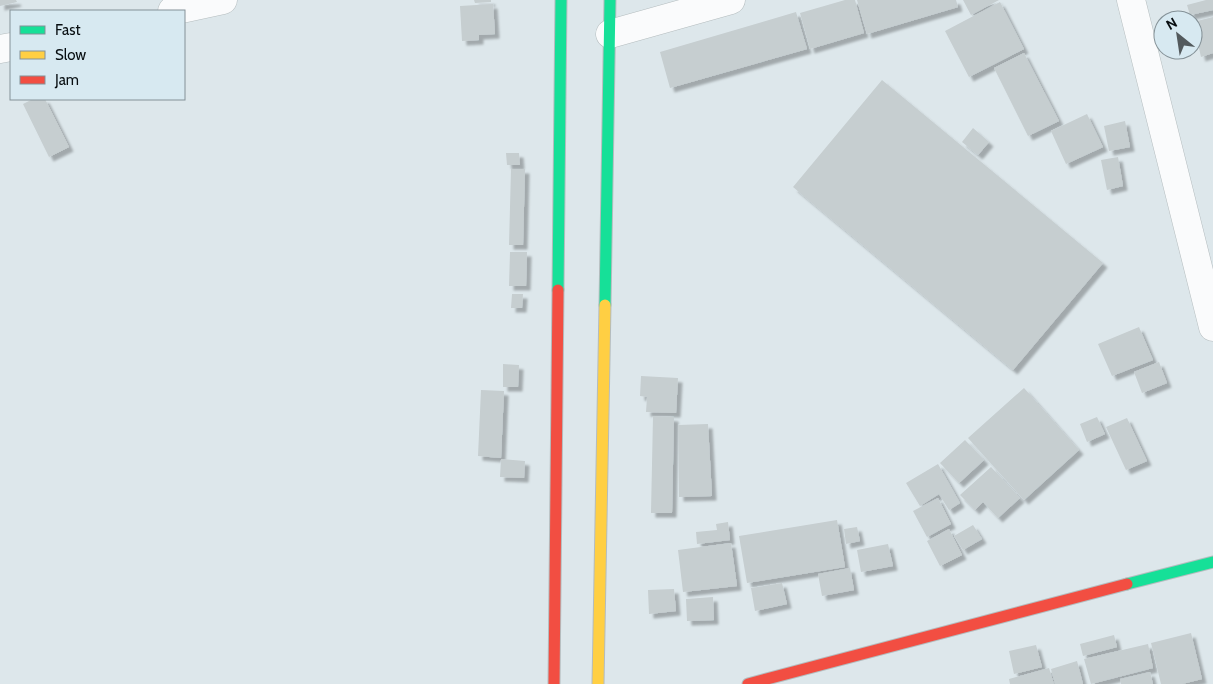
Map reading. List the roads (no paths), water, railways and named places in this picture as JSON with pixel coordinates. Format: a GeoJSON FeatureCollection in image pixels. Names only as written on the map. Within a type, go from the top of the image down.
{"type":"FeatureCollection","features":[{"type":"Feature","properties":{"kind":"street"},"geometry":{"type":"LineString","coordinates":[[177,10],[224,0]]}},
{"type":"Feature","properties":{"kind":"street"},"geometry":{"type":"LineString","coordinates":[[554,684],[561,88],[560,0]]}},
{"type":"Feature","properties":{"kind":"street"},"geometry":{"type":"LineString","coordinates":[[598,684],[610,0]]}},
{"type":"Feature","properties":{"kind":"street"},"geometry":{"type":"LineString","coordinates":[[610,34],[732,0]]}},
{"type":"Feature","properties":{"kind":"street"},"geometry":{"type":"LineString","coordinates":[[1131,0],[1213,327]]}},
{"type":"Feature","properties":{"kind":"street"},"geometry":{"type":"LineString","coordinates":[[748,684],[1213,562]]}}]}
